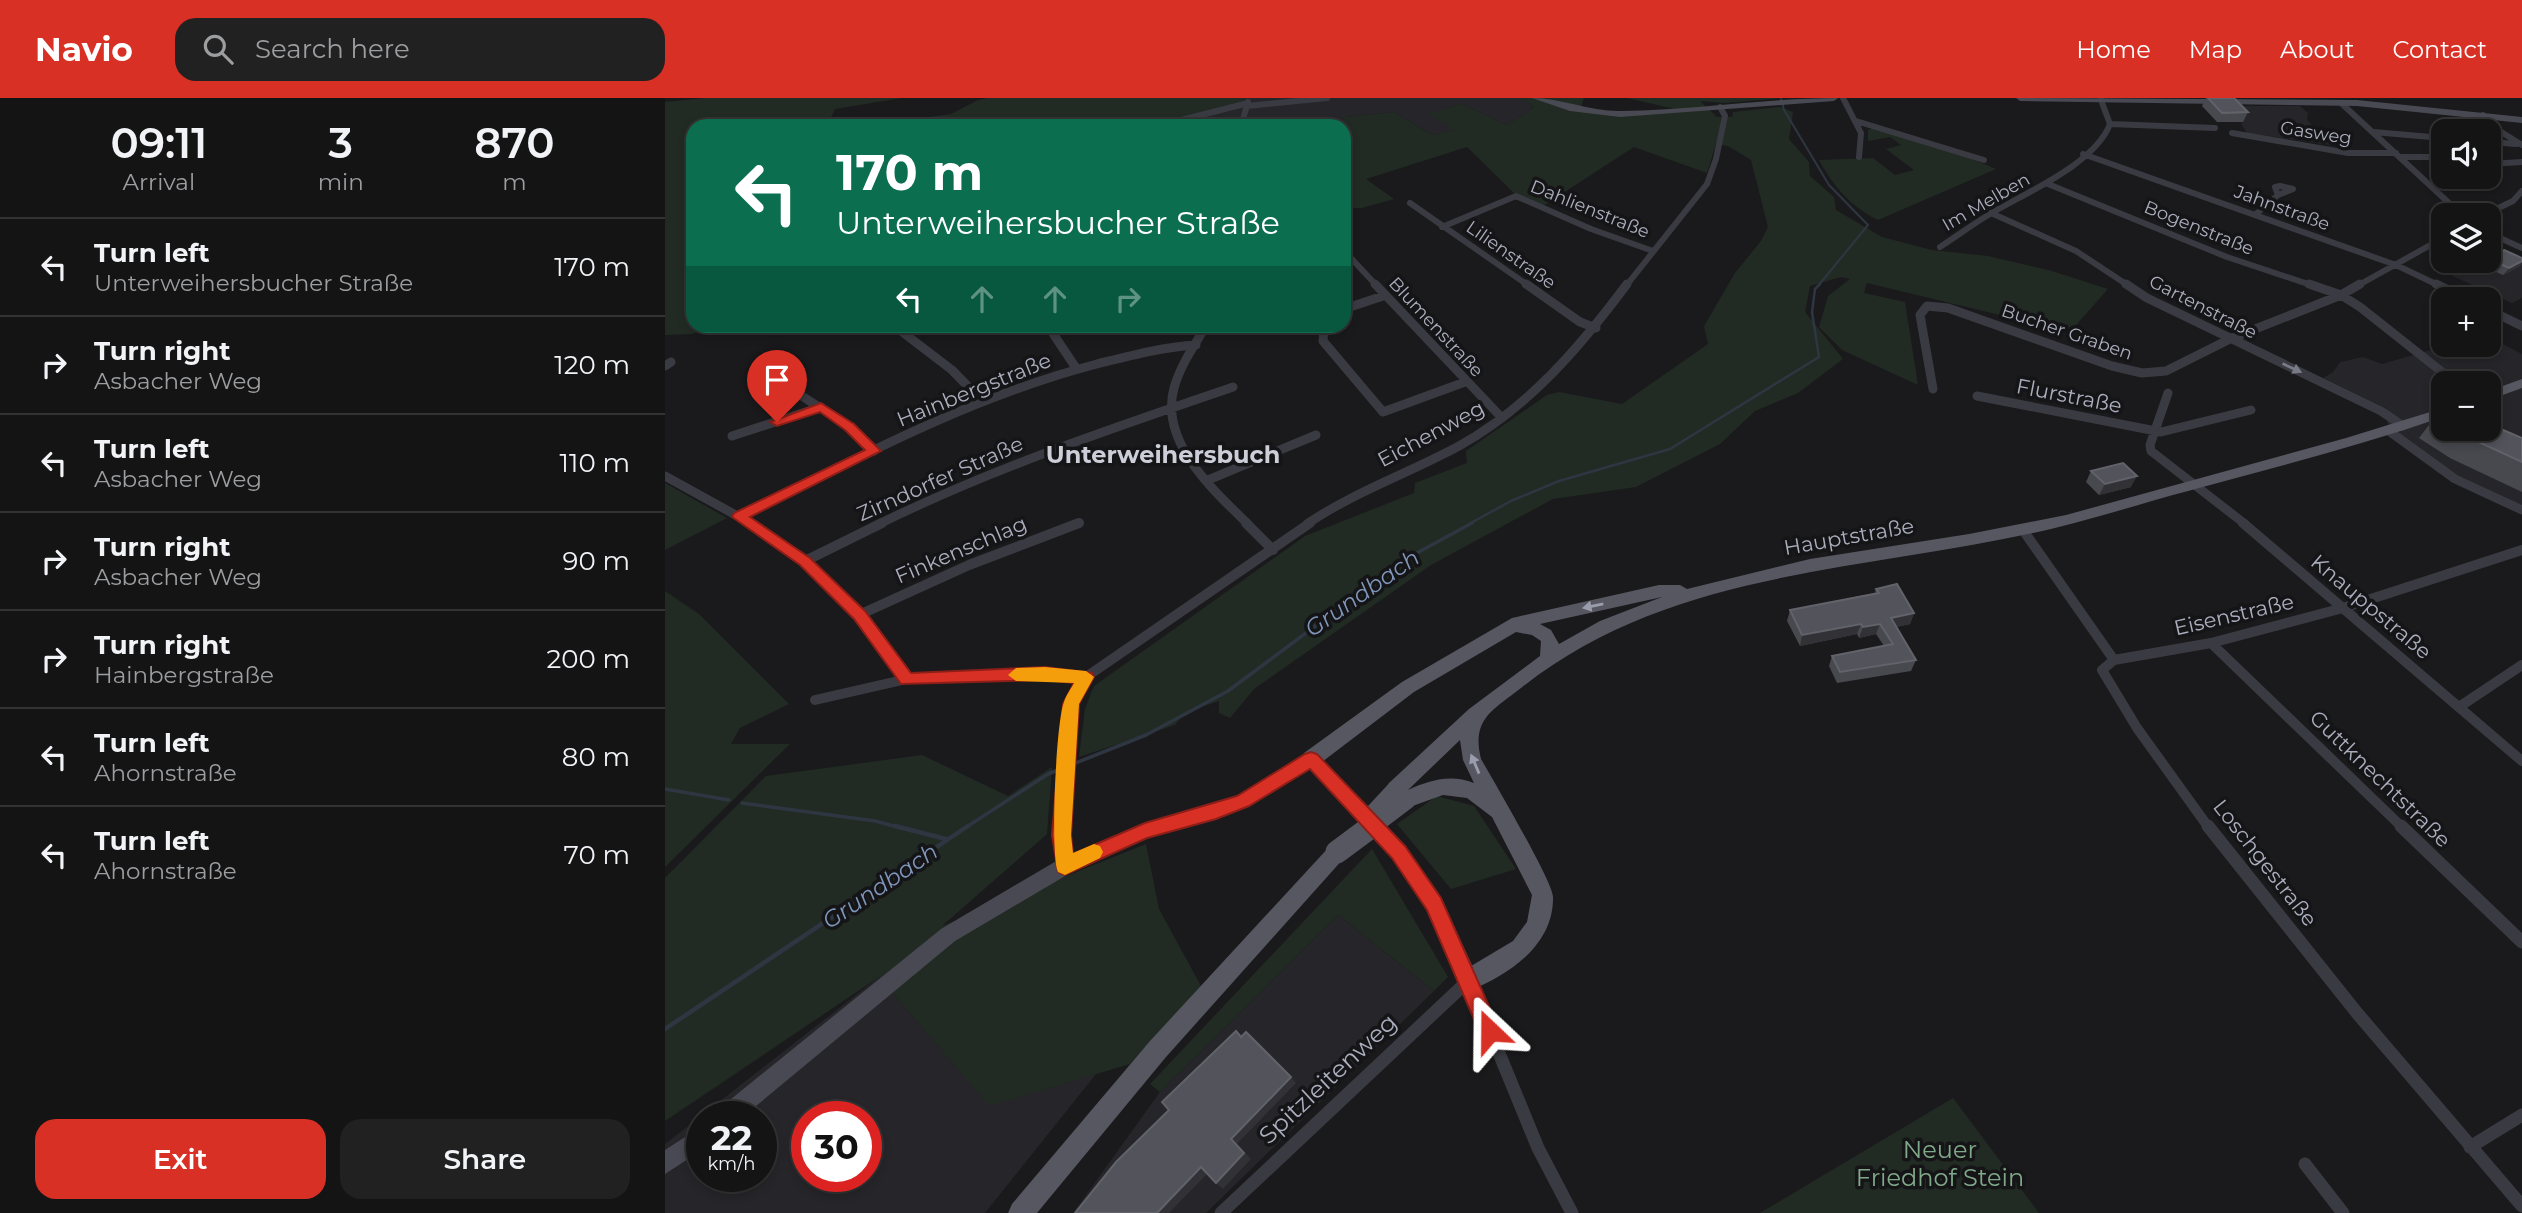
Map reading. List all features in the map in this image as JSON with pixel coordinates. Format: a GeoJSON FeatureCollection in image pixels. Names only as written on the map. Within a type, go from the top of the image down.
{"type":"FeatureCollection","features":[{"type":"Feature","properties":{"kind":"main road"},"geometry":{"type":"LineString","coordinates":[[2501,392],[2522,384]]}},
{"type":"Feature","properties":{"kind":"main road","name":"Hauptstraße"},"geometry":{"type":"LineString","coordinates":[[1401,794],[1476,712],[1547,659],[1605,626],[1697,591],[1772,574],[2067,521],[2431,416]]}},
{"type":"Feature","properties":{"kind":"main road"},"geometry":{"type":"LineString","coordinates":[[1311,759],[1408,687],[1517,623],[1659,591],[1697,591]]}},
{"type":"Feature","properties":{"kind":"main road"},"geometry":{"type":"LineString","coordinates":[[1501,631],[1519,627],[1541,630],[1551,641],[1551,651],[1547,659]]}},
{"type":"Feature","properties":{"kind":"main road"},"geometry":{"type":"LineString","coordinates":[[1469,980],[1514,955],[1530,939],[1542,914],[1543,894],[1472,760],[1468,731],[1476,712]]}},
{"type":"Feature","properties":{"kind":"main road"},"geometry":{"type":"LineString","coordinates":[[1021,1213],[1159,1049],[1337,852],[1401,794],[1443,786],[1468,789],[1499,813]]}},
{"type":"Feature","properties":{"kind":"street"},"geometry":{"type":"LineString","coordinates":[[1184,119],[1248,102],[1327,98]]}},
{"type":"Feature","properties":{"kind":"street"},"geometry":{"type":"LineString","coordinates":[[1536,98],[1570,108],[1620,114],[1834,98]]}},
{"type":"Feature","properties":{"kind":"street"},"geometry":{"type":"LineString","coordinates":[[1843,98],[1861,133],[1859,158]]}},
{"type":"Feature","properties":{"kind":"street"},"geometry":{"type":"LineString","coordinates":[[2020,98],[2341,103],[2522,120]]}},
{"type":"Feature","properties":{"kind":"street"},"geometry":{"type":"LineString","coordinates":[[2101,100],[2110,124],[2215,128]]}},
{"type":"Feature","properties":{"kind":"street"},"geometry":{"type":"LineString","coordinates":[[1243,119],[1248,102]]}},
{"type":"Feature","properties":{"kind":"street"},"geometry":{"type":"LineString","coordinates":[[2341,103],[2449,203]]}},
{"type":"Feature","properties":{"kind":"street","name":"Eichenweg"},"geometry":{"type":"LineString","coordinates":[[1086,677],[1349,499],[1453,448],[1503,418],[1559,370],[1596,328],[1711,175],[1725,116],[1720,107]]}},
{"type":"Feature","properties":{"kind":"street"},"geometry":{"type":"LineString","coordinates":[[2483,115],[2487,123],[2521,144]]}},
{"type":"Feature","properties":{"kind":"street"},"geometry":{"type":"LineString","coordinates":[[1856,121],[1985,160]]}},
{"type":"Feature","properties":{"kind":"street","name":"Im Melben"},"geometry":{"type":"LineString","coordinates":[[1940,247],[1991,213],[2048,184],[2105,137],[2110,124]]}},
{"type":"Feature","properties":{"kind":"street"},"geometry":{"type":"LineString","coordinates":[[2373,132],[2431,137]]}},
{"type":"Feature","properties":{"kind":"street","name":"Gasweg"},"geometry":{"type":"LineString","coordinates":[[2232,133],[2348,153],[2431,156]]}},
{"type":"Feature","properties":{"kind":"street"},"geometry":{"type":"LineString","coordinates":[[2501,143],[2521,144]]}},
{"type":"Feature","properties":{"kind":"street","name":"Jahnstraße"},"geometry":{"type":"LineString","coordinates":[[2083,154],[2396,265],[2441,287]]}},
{"type":"Feature","properties":{"kind":"street"},"geometry":{"type":"LineString","coordinates":[[2501,164],[2522,163]]}},
{"type":"Feature","properties":{"kind":"street","name":"Bogenstraße"},"geometry":{"type":"LineString","coordinates":[[2048,184],[2227,257],[2341,295],[2361,307],[2441,371]]}},
{"type":"Feature","properties":{"kind":"street"},"geometry":{"type":"LineString","coordinates":[[2501,207],[2514,201],[2522,191]]}},
{"type":"Feature","properties":{"kind":"street"},"geometry":{"type":"LineString","coordinates":[[2255,215],[2278,195]]}},
{"type":"Feature","properties":{"kind":"street","name":"Dahlienstraße"},"geometry":{"type":"LineString","coordinates":[[1442,227],[1516,196],[1591,229],[1653,251]]}},
{"type":"Feature","properties":{"kind":"street","name":"Lilienstraße"},"geometry":{"type":"LineString","coordinates":[[1410,203],[1580,323],[1596,328]]}},
{"type":"Feature","properties":{"kind":"street","name":"Gartenstraße"},"geometry":{"type":"LineString","coordinates":[[1991,213],[2076,251],[2147,298],[2381,411],[2396,428]]}},
{"type":"Feature","properties":{"kind":"street"},"geometry":{"type":"LineString","coordinates":[[2501,238],[2522,248]]}},
{"type":"Feature","properties":{"kind":"street","name":"Bucher Graben"},"geometry":{"type":"LineString","coordinates":[[1933,389],[1920,315],[1923,308],[1931,305],[1948,308],[2112,366],[2141,373],[2167,371],[2231,339],[2341,295],[2431,245]]}},
{"type":"Feature","properties":{"kind":"street","name":"Blumenstraße"},"geometry":{"type":"LineString","coordinates":[[1351,262],[1503,418]]}},
{"type":"Feature","properties":{"kind":"street"},"geometry":{"type":"LineString","coordinates":[[1351,307],[1383,296]]}},
{"type":"Feature","properties":{"kind":"street"},"geometry":{"type":"LineString","coordinates":[[2501,316],[2522,326]]}},
{"type":"Feature","properties":{"kind":"street"},"geometry":{"type":"LineString","coordinates":[[904,333],[952,370],[982,401]]}},
{"type":"Feature","properties":{"kind":"street"},"geometry":{"type":"LineString","coordinates":[[1053,333],[1076,368]]}},
{"type":"Feature","properties":{"kind":"street"},"geometry":{"type":"LineString","coordinates":[[1202,333],[1175,384],[1171,408],[1179,441],[1189,458],[1273,550]]}},
{"type":"Feature","properties":{"kind":"street"},"geometry":{"type":"LineString","coordinates":[[1324,333],[1323,341],[1383,412],[1465,382]]}},
{"type":"Feature","properties":{"kind":"street","name":"Hainbergstraße"},"geometry":{"type":"LineString","coordinates":[[739,517],[982,401],[1076,368],[1177,345],[1195,345]]}},
{"type":"Feature","properties":{"kind":"street"},"geometry":{"type":"LineString","coordinates":[[777,380],[850,427],[874,451]]}},
{"type":"Feature","properties":{"kind":"street","name":"Zirndorfer Straße"},"geometry":{"type":"LineString","coordinates":[[805,561],[930,499],[1038,454],[1233,387]]}},
{"type":"Feature","properties":{"kind":"street"},"geometry":{"type":"LineString","coordinates":[[2154,431],[2168,393]]}},
{"type":"Feature","properties":{"kind":"street","name":"Flurstraße"},"geometry":{"type":"LineString","coordinates":[[1977,396],[2154,431],[2179,430],[2251,411]]}},
{"type":"Feature","properties":{"kind":"street"},"geometry":{"type":"LineString","coordinates":[[732,436],[821,407]]}},
{"type":"Feature","properties":{"kind":"street"},"geometry":{"type":"LineString","coordinates":[[2396,428],[2455,479],[2522,510]]}},
{"type":"Feature","properties":{"kind":"street","name":"Knauppstraße"},"geometry":{"type":"LineString","coordinates":[[2154,431],[2151,452],[2182,478],[2195,483],[2522,761]]}},
{"type":"Feature","properties":{"kind":"street"},"geometry":{"type":"LineString","coordinates":[[1208,480],[1316,435]]}},
{"type":"Feature","properties":{"kind":"street"},"geometry":{"type":"LineString","coordinates":[[665,476],[739,517],[805,561],[859,615],[907,679]]}},
{"type":"Feature","properties":{"kind":"street","name":"Finkenschlag"},"geometry":{"type":"LineString","coordinates":[[859,615],[969,565],[1079,523]]}},
{"type":"Feature","properties":{"kind":"street"},"geometry":{"type":"LineString","coordinates":[[2023,530],[2114,660]]}},
{"type":"Feature","properties":{"kind":"street","name":"Eisenstraße"},"geometry":{"type":"LineString","coordinates":[[2114,660],[2211,643],[2343,608],[2522,550]]}},
{"type":"Feature","properties":{"kind":"street","name":"Guttknechtstraße"},"geometry":{"type":"LineString","coordinates":[[2211,643],[2522,942]]}},
{"type":"Feature","properties":{"kind":"street","name":"Loschgestraße"},"geometry":{"type":"LineString","coordinates":[[2114,660],[2102,670],[2120,704],[2211,829],[2367,1028],[2522,1206]]}},
{"type":"Feature","properties":{"kind":"street"},"geometry":{"type":"LineString","coordinates":[[2459,706],[2522,665]]}},
{"type":"Feature","properties":{"kind":"street"},"geometry":{"type":"LineString","coordinates":[[815,700],[907,679],[1045,673],[1086,677],[1071,704],[1062,835],[1065,866]]}},
{"type":"Feature","properties":{"kind":"street"},"geometry":{"type":"LineString","coordinates":[[745,1101],[948,935],[1065,866],[1145,831],[1216,812],[1243,801],[1311,759],[1398,852],[1434,904],[1469,980],[1538,1149],[1572,1213]]}},
{"type":"Feature","properties":{"kind":"street","name":"Spitzleitenweg"},"geometry":{"type":"LineString","coordinates":[[1221,1213],[1469,980]]}},
{"type":"Feature","properties":{"kind":"street"},"geometry":{"type":"LineString","coordinates":[[2470,1147],[2522,1115]]}},
{"type":"Feature","properties":{"kind":"street"},"geometry":{"type":"LineString","coordinates":[[665,1163],[686,1148]]}},
{"type":"Feature","properties":{"kind":"street"},"geometry":{"type":"LineString","coordinates":[[2305,1164],[2343,1213]]}},
{"type":"Feature","properties":{"kind":"shaded area"},"geometry":{"type":"Polygon","coordinates":[[[1244,98],[1522,98],[1534,107],[1507,125],[1462,104],[1429,113],[1455,130],[1432,135],[1394,112],[1345,119],[1178,119],[1243,101],[1244,98]]]}},
{"type":"Feature","properties":{"kind":"shaded area"},"geometry":{"type":"Polygon","coordinates":[[[2227,106],[2300,106],[2308,113],[2307,120],[2331,145],[2247,133],[2241,124],[2243,122],[2227,106]]]}},
{"type":"Feature","properties":{"kind":"shaded area"},"geometry":{"type":"Polygon","coordinates":[[[2501,255],[2522,263],[2522,298],[2512,303],[2501,298],[2501,287],[2477,287],[2446,273],[2501,273],[2501,255]]]}},
{"type":"Feature","properties":{"kind":"shaded area"},"geometry":{"type":"Polygon","coordinates":[[[2501,343],[2522,354],[2522,512],[2475,488],[2388,429],[2386,408],[2323,378],[2333,372],[2340,362],[2363,357],[2382,364],[2431,350],[2431,357],[2501,357],[2501,343]]]}},
{"type":"Feature","properties":{"kind":"shaded area"},"geometry":{"type":"Polygon","coordinates":[[[1338,915],[1434,991],[1206,1213],[1073,1213],[1160,1092],[1338,915]]]}},
{"type":"Feature","properties":{"kind":"shaded area"},"geometry":{"type":"Polygon","coordinates":[[[879,977],[989,1105],[1096,1074],[985,1213],[665,1213],[665,1144],[686,1128],[686,1192],[777,1192],[777,1101],[720,1101],[879,977]]]}},
{"type":"Feature","properties":{"kind":"green space"},"geometry":{"type":"Polygon","coordinates":[[[706,98],[902,98],[835,109],[830,119],[686,119],[686,333],[695,333],[665,335],[665,102],[706,98]]]}},
{"type":"Feature","properties":{"kind":"green space"},"geometry":{"type":"Polygon","coordinates":[[[1244,98],[1243,101],[1178,119],[913,119],[951,114],[978,100],[1244,98]]]}},
{"type":"Feature","properties":{"kind":"green space"},"geometry":{"type":"Polygon","coordinates":[[[1522,98],[1584,98],[1580,109],[1644,113],[1675,109],[1627,98],[1784,98],[1724,103],[1700,101],[1717,117],[1732,117],[1733,112],[1780,107],[1793,112],[1789,139],[1809,162],[1810,176],[1834,197],[1836,210],[1882,237],[1932,250],[1988,256],[2052,271],[2108,289],[2070,332],[1867,283],[1864,293],[1905,302],[1918,385],[1842,350],[1819,327],[1828,296],[1850,279],[1841,277],[1810,286],[1805,312],[1843,359],[1798,393],[1755,411],[1720,444],[1636,487],[1553,499],[1431,565],[1254,689],[1230,718],[1219,713],[1219,701],[1184,713],[1175,725],[1079,757],[1085,709],[1094,686],[1305,536],[1414,493],[1415,483],[1467,463],[1466,451],[1547,395],[1559,392],[1622,404],[1708,344],[1704,326],[1735,273],[1761,241],[1768,227],[1751,160],[1728,146],[1716,144],[1707,173],[1634,147],[1543,206],[1514,193],[1467,147],[1366,179],[1394,199],[1362,208],[1351,208],[1351,119],[1344,119],[1345,117],[1394,112],[1432,135],[1454,130],[1428,113],[1462,104],[1507,125],[1534,107],[1522,98]]]}},
{"type":"Feature","properties":{"kind":"green space"},"geometry":{"type":"Polygon","coordinates":[[[1875,127],[1954,151],[1996,169],[1878,220],[1859,209],[1844,195],[1819,160],[1873,158],[1895,175],[1914,170],[1886,149],[1901,145],[1890,137],[1868,141],[1868,130],[1875,127]]]}},
{"type":"Feature","properties":{"kind":"green space"},"geometry":{"type":"Polygon","coordinates":[[[665,483],[727,518],[665,550],[665,483]]]}},
{"type":"Feature","properties":{"kind":"green space"},"geometry":{"type":"Polygon","coordinates":[[[665,591],[699,614],[789,704],[740,728],[731,744],[790,744],[665,867],[665,591]]]}},
{"type":"Feature","properties":{"kind":"green space"},"geometry":{"type":"Polygon","coordinates":[[[922,755],[1008,796],[1052,767],[1047,834],[942,926],[1146,844],[1159,909],[1201,986],[1130,1064],[989,1106],[879,977],[695,1101],[686,1101],[686,1107],[665,1121],[665,878],[766,776],[922,755]]]}},
{"type":"Feature","properties":{"kind":"green space"},"geometry":{"type":"Polygon","coordinates":[[[1437,796],[1474,806],[1516,869],[1451,889],[1397,824],[1437,796]]]}},
{"type":"Feature","properties":{"kind":"green space"},"geometry":{"type":"Polygon","coordinates":[[[1372,849],[1448,977],[1434,991],[1338,915],[1160,1092],[1150,1084],[1372,849]]]}},
{"type":"Feature","properties":{"kind":"green space","name":"Neuer Friedhof Stein"},"geometry":{"type":"Polygon","coordinates":[[[1953,1098],[2039,1213],[1760,1213],[1953,1098]]]}},
{"type":"Feature","properties":{"kind":"building"},"geometry":{"type":"Polygon","coordinates":[[[2208,98],[2234,98],[2248,112],[2222,113],[2208,98]]]}},
{"type":"Feature","properties":{"kind":"building"},"geometry":{"type":"Polygon","coordinates":[[[2504,250],[2522,258],[2522,261],[2509,268],[2501,264],[2501,252],[2504,250]]]}},
{"type":"Feature","properties":{"kind":"building"},"geometry":{"type":"Polygon","coordinates":[[[2501,429],[2522,438],[2522,462],[2477,441],[2501,441],[2501,429]]]}},
{"type":"Feature","properties":{"kind":"building"},"geometry":{"type":"Polygon","coordinates":[[[2123,463],[2137,476],[2105,484],[2091,471],[2123,463]]]}},
{"type":"Feature","properties":{"kind":"building"},"geometry":{"type":"Polygon","coordinates":[[[1897,584],[1914,613],[1891,618],[1916,660],[1840,672],[1832,656],[1893,644],[1880,624],[1863,627],[1861,624],[1802,635],[1790,610],[1879,593],[1876,589],[1897,584]]]}},
{"type":"Feature","properties":{"kind":"building"},"geometry":{"type":"Polygon","coordinates":[[[1236,1031],[1241,1037],[1246,1032],[1291,1077],[1231,1139],[1244,1153],[1216,1183],[1201,1167],[1157,1213],[1075,1213],[1116,1162],[1169,1110],[1162,1102],[1236,1031]]]}},
{"type":"Feature","properties":{"kind":"waterway","name":"Grundbach"},"geometry":{"type":"LineString","coordinates":[[1781,98],[1784,110],[1829,185],[1868,225],[1818,286]]}},
{"type":"Feature","properties":{"kind":"waterway","name":"Grundbach"},"geometry":{"type":"LineString","coordinates":[[1469,524],[1511,501],[1559,481],[1670,449],[1819,357],[1812,312],[1815,289],[1818,286]]}},
{"type":"Feature","properties":{"kind":"waterway","name":"Grundbach"},"geometry":{"type":"LineString","coordinates":[[966,828],[1048,774],[1146,735],[1228,691],[1404,560],[1472,523]]}},
{"type":"Feature","properties":{"kind":"waterway"},"geometry":{"type":"LineString","coordinates":[[665,789],[729,800]]}},
{"type":"Feature","properties":{"kind":"waterway"},"geometry":{"type":"LineString","coordinates":[[742,803],[875,821],[901,828]]}},
{"type":"Feature","properties":{"kind":"waterway"},"geometry":{"type":"LineString","coordinates":[[895,826],[946,839]]}},
{"type":"Feature","properties":{"kind":"waterway","name":"Grundbach"},"geometry":{"type":"LineString","coordinates":[[665,1029],[966,828]]}},
{"type":"Feature","properties":{"kind":"slow traffic"},"geometry":{"type":"LineString","coordinates":[[1016,675],[1045,673],[1086,677],[1076,690],[1071,704],[1062,835],[1065,866],[1094,852]]}},
{"type":"Feature","properties":{"kind":"district","name":"Unterweihersbuch"},"geometry":{"type":"Point","coordinates":[1163,455]}},
{"type":"Feature","properties":{"kind":"route"},"geometry":{"type":"LineString","coordinates":[[777,422],[821,407],[850,427],[874,451],[739,517],[805,561],[859,615],[907,679],[1045,673],[1086,677],[1076,690],[1071,704],[1062,835],[1065,866],[1145,831],[1216,812],[1243,801],[1311,759],[1398,852],[1434,904],[1490,1031]]}}]}
